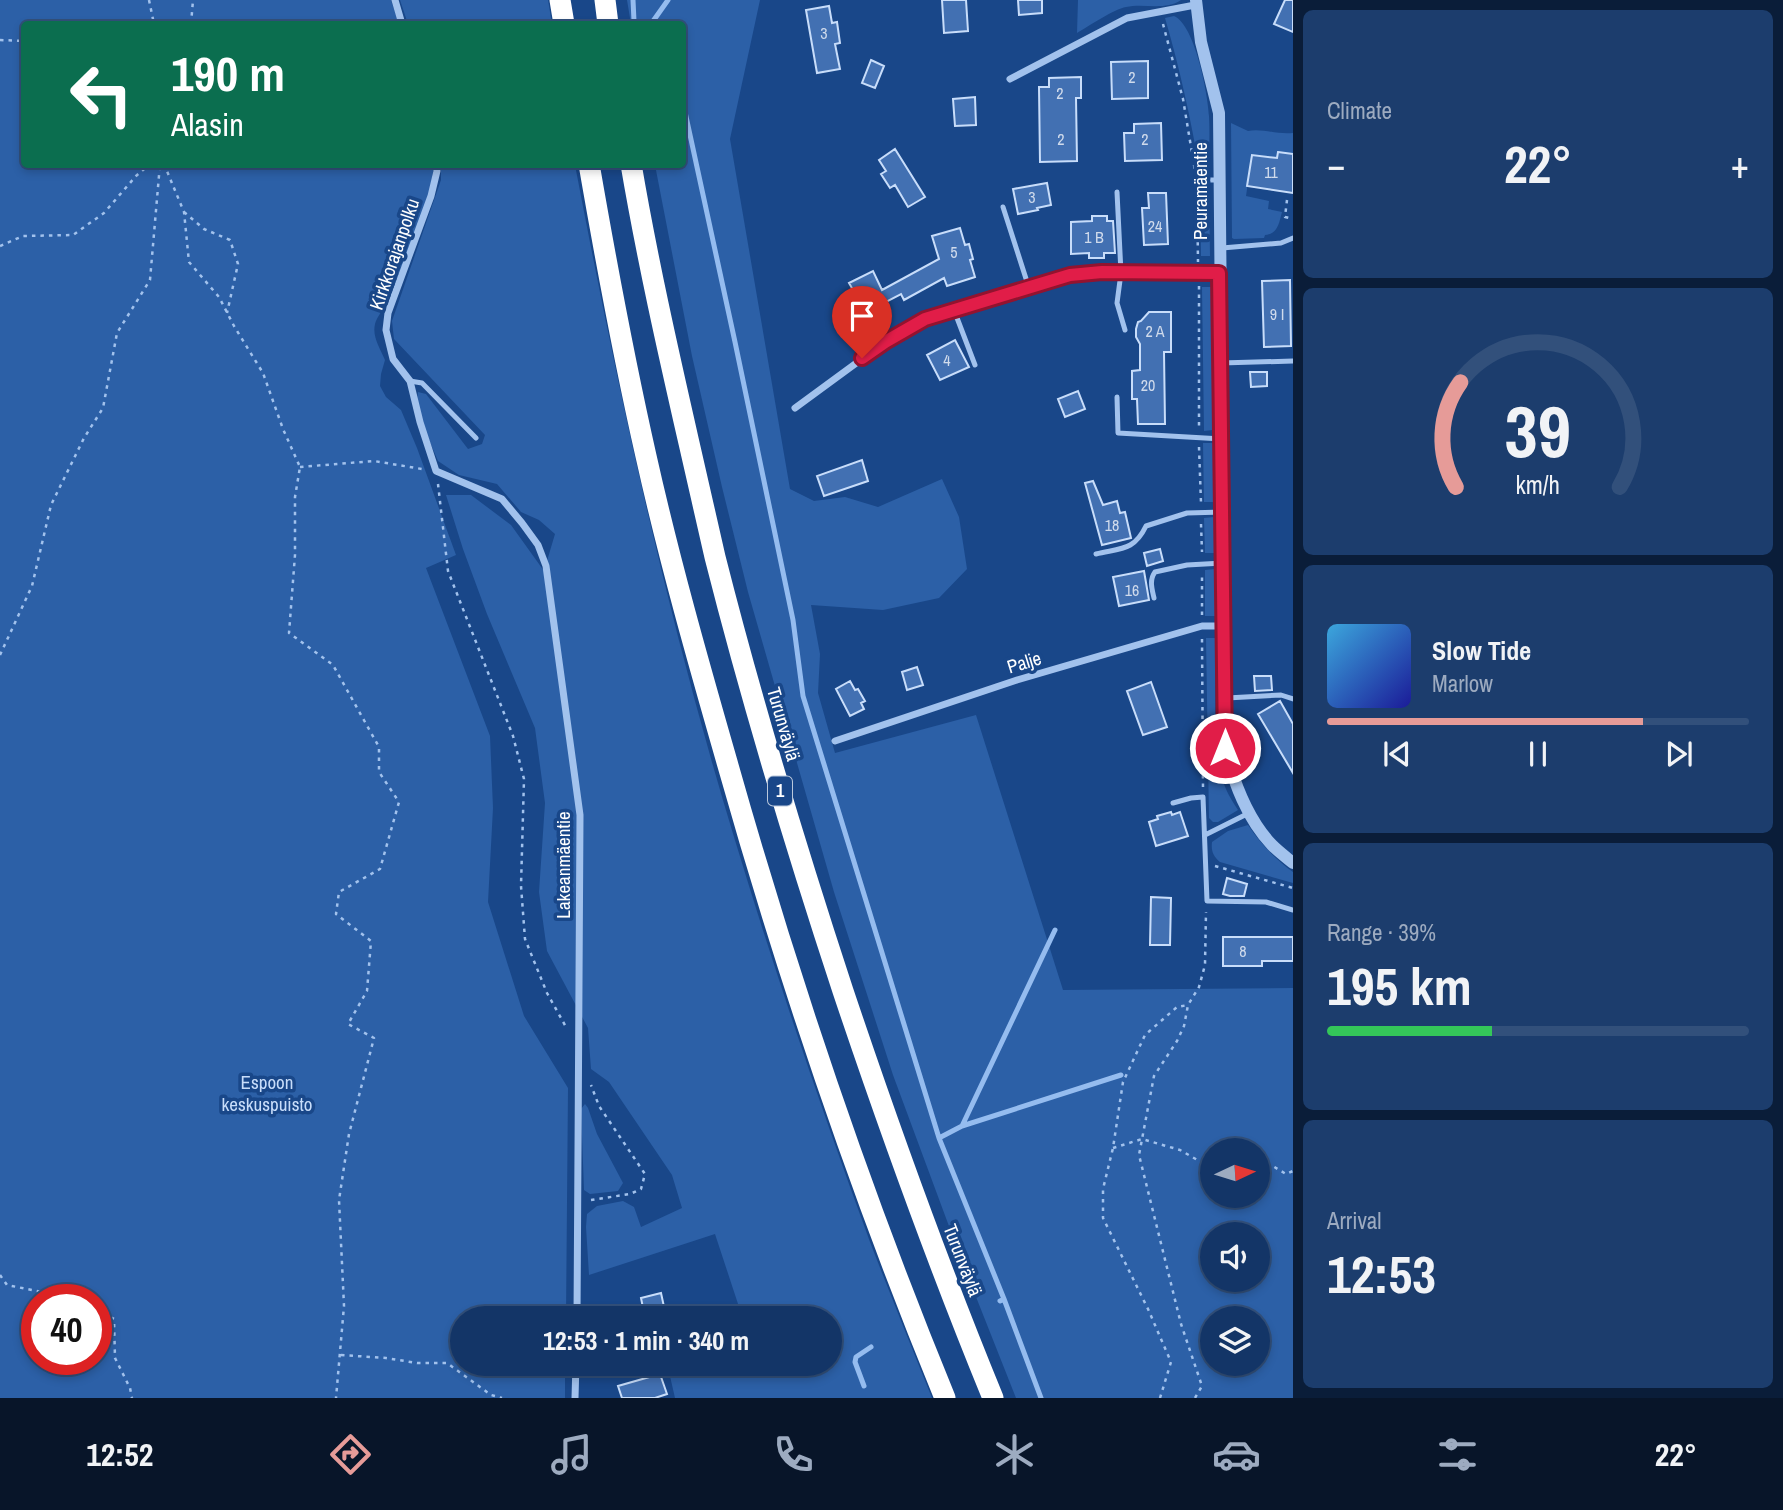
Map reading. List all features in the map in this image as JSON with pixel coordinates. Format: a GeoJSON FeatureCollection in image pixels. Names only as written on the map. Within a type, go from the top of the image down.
{"type":"FeatureCollection","features":[{"type":"Feature","properties":{"kind":"highway"},"geometry":{"type":"LineString","coordinates":[[560,0],[564,21]]}},
{"type":"Feature","properties":{"kind":"highway"},"geometry":{"type":"LineString","coordinates":[[605,0],[608,21]]}},
{"type":"Feature","properties":{"kind":"highway","name":"1"},"geometry":{"type":"LineString","coordinates":[[590,168],[621,339],[646,456],[675,577],[741,814],[828,1090],[945,1398]]}},
{"type":"Feature","properties":{"kind":"highway","name":"Turunväylä"},"geometry":{"type":"LineString","coordinates":[[632,168],[662,325],[715,555],[782,800],[826,938],[923,1221],[993,1398]]}},
{"type":"Feature","properties":{"kind":"street"},"geometry":{"type":"LineString","coordinates":[[395,0],[401,21]]}},
{"type":"Feature","properties":{"kind":"street"},"geometry":{"type":"LineString","coordinates":[[1010,79],[1127,18],[1195,2]]}},
{"type":"Feature","properties":{"kind":"street","name":"Peuramäentie"},"geometry":{"type":"LineString","coordinates":[[1195,2],[1201,42],[1219,113],[1225,748],[1233,776],[1249,813],[1271,844],[1293,863]]}},
{"type":"Feature","properties":{"kind":"street","name":"Kirkkorajanpolku"},"geometry":{"type":"LineString","coordinates":[[436,471],[419,422],[410,382],[393,359],[386,330],[388,313],[431,197],[437,168]]}},
{"type":"Feature","properties":{"kind":"street"},"geometry":{"type":"LineString","coordinates":[[795,408],[885,342],[925,319],[1070,275],[1121,272],[1219,273]]}},
{"type":"Feature","properties":{"kind":"street","name":"Lakeanmäentie"},"geometry":{"type":"LineString","coordinates":[[436,471],[502,499],[538,545],[546,566],[580,815],[577,1306]]}},
{"type":"Feature","properties":{"kind":"street","name":"Palje"},"geometry":{"type":"LineString","coordinates":[[835,741],[1017,680],[1202,626],[1224,626]]}},
{"type":"Feature","properties":{"kind":"street"},"geometry":{"type":"LineString","coordinates":[[575,1398],[576,1376]]}},
{"type":"Feature","properties":{"kind":"lane"},"geometry":{"type":"LineString","coordinates":[[1197,180],[1219,180]]}},
{"type":"Feature","properties":{"kind":"lane"},"geometry":{"type":"LineString","coordinates":[[1118,192],[1121,272],[1117,303],[1125,330]]}},
{"type":"Feature","properties":{"kind":"lane"},"geometry":{"type":"LineString","coordinates":[[1003,207],[1029,288]]}},
{"type":"Feature","properties":{"kind":"lane"},"geometry":{"type":"LineString","coordinates":[[1219,248],[1281,243],[1293,237]]}},
{"type":"Feature","properties":{"kind":"lane"},"geometry":{"type":"LineString","coordinates":[[954,310],[975,365]]}},
{"type":"Feature","properties":{"kind":"lane"},"geometry":{"type":"LineString","coordinates":[[1221,363],[1293,361]]}},
{"type":"Feature","properties":{"kind":"lane"},"geometry":{"type":"LineString","coordinates":[[410,382],[422,383],[476,438]]}},
{"type":"Feature","properties":{"kind":"lane"},"geometry":{"type":"LineString","coordinates":[[1116,397],[1118,433],[1222,439]]}},
{"type":"Feature","properties":{"kind":"lane"},"geometry":{"type":"LineString","coordinates":[[1096,554],[1129,546],[1137,541],[1146,526],[1187,513],[1223,512]]}},
{"type":"Feature","properties":{"kind":"lane"},"geometry":{"type":"LineString","coordinates":[[1154,598],[1151,583],[1155,572],[1187,565],[1223,563]]}},
{"type":"Feature","properties":{"kind":"lane"},"geometry":{"type":"LineString","coordinates":[[1225,698],[1281,695],[1293,699]]}},
{"type":"Feature","properties":{"kind":"lane"},"geometry":{"type":"LineString","coordinates":[[1173,803],[1203,797],[1207,901],[1266,902],[1293,910]]}},
{"type":"Feature","properties":{"kind":"lane"},"geometry":{"type":"LineString","coordinates":[[1205,835],[1249,813]]}},
{"type":"Feature","properties":{"kind":"path"},"geometry":{"type":"LineString","coordinates":[[149,0],[153,21]]}},
{"type":"Feature","properties":{"kind":"path"},"geometry":{"type":"LineString","coordinates":[[191,21],[193,0]]}},
{"type":"Feature","properties":{"kind":"path"},"geometry":{"type":"LineString","coordinates":[[1159,11],[1183,99],[1197,180],[1203,797]]}},
{"type":"Feature","properties":{"kind":"path"},"geometry":{"type":"LineString","coordinates":[[0,40],[21,41]]}},
{"type":"Feature","properties":{"kind":"path"},"geometry":{"type":"LineString","coordinates":[[0,246],[23,236],[73,235],[104,213],[145,168]]}},
{"type":"Feature","properties":{"kind":"path"},"geometry":{"type":"LineString","coordinates":[[0,655],[33,586],[51,506],[83,438],[103,408],[117,333],[150,280],[162,168]]}},
{"type":"Feature","properties":{"kind":"path"},"geometry":{"type":"LineString","coordinates":[[164,168],[184,212],[189,262],[219,297],[263,373],[300,467],[295,497],[295,555],[289,633],[333,665],[379,747],[379,772],[399,802],[380,870],[339,892],[336,914],[371,941],[367,990],[348,1024],[374,1038],[349,1134],[339,1200],[344,1306],[336,1398]]}},
{"type":"Feature","properties":{"kind":"path"},"geometry":{"type":"LineString","coordinates":[[1287,200],[1285,217],[1293,219]]}},
{"type":"Feature","properties":{"kind":"path"},"geometry":{"type":"LineString","coordinates":[[184,212],[204,229],[230,240],[238,264],[227,313]]}},
{"type":"Feature","properties":{"kind":"path"},"geometry":{"type":"LineString","coordinates":[[300,467],[374,461],[436,471],[448,571],[513,736],[524,779],[521,886],[525,939],[547,993],[578,1050]]}},
{"type":"Feature","properties":{"kind":"path"},"geometry":{"type":"LineString","coordinates":[[1205,863],[1293,888]]}},
{"type":"Feature","properties":{"kind":"path"},"geometry":{"type":"LineString","coordinates":[[1195,1398],[1202,1386],[1181,1324],[1139,1156],[1154,1076],[1184,1026],[1188,1005],[1199,987],[1205,965],[1207,901]]}},
{"type":"Feature","properties":{"kind":"path"},"geometry":{"type":"LineString","coordinates":[[1160,1398],[1171,1362],[1103,1218],[1103,1189],[1113,1148],[1123,1083],[1145,1035],[1177,1007],[1188,1005]]}},
{"type":"Feature","properties":{"kind":"path"},"geometry":{"type":"LineString","coordinates":[[578,1201],[630,1194],[640,1189],[646,1174],[599,1106],[591,1084]]}},
{"type":"Feature","properties":{"kind":"path"},"geometry":{"type":"LineString","coordinates":[[1113,1148],[1142,1139],[1180,1150],[1200,1162]]}},
{"type":"Feature","properties":{"kind":"path"},"geometry":{"type":"LineString","coordinates":[[1270,1165],[1286,1174],[1293,1171]]}},
{"type":"Feature","properties":{"kind":"path"},"geometry":{"type":"LineString","coordinates":[[0,1275],[7,1285],[21,1288]]}},
{"type":"Feature","properties":{"kind":"path"},"geometry":{"type":"LineString","coordinates":[[112,1318],[115,1358],[132,1398]]}},
{"type":"Feature","properties":{"kind":"path"},"geometry":{"type":"LineString","coordinates":[[339,1355],[418,1363],[447,1363],[491,1395],[502,1398]]}},
{"type":"Feature","properties":{"kind":"green space","name":"Espoon keskuspuisto"},"geometry":{"type":"Polygon","coordinates":[[[0,0],[391,0],[398,21],[21,21],[21,168],[433,168],[416,234],[387,303],[375,324],[376,338],[385,360],[380,386],[386,397],[401,410],[456,555],[426,568],[490,736],[493,808],[488,902],[524,1016],[568,1088],[566,1306],[450,1306],[450,1376],[565,1376],[565,1398],[0,1398],[0,0]]]}},
{"type":"Feature","properties":{"kind":"green space"},"geometry":{"type":"Polygon","coordinates":[[[400,0],[548,0],[552,21],[407,21],[400,0]]]}},
{"type":"Feature","properties":{"kind":"green space"},"geometry":{"type":"Polygon","coordinates":[[[627,0],[760,0],[730,139],[790,489],[814,501],[845,497],[878,507],[942,479],[959,517],[967,569],[939,598],[883,610],[811,605],[820,654],[818,693],[835,753],[976,715],[1063,990],[1293,988],[1293,1398],[1016,1398],[893,1075],[834,892],[748,592],[692,356],[656,168],[686,168],[686,21],[630,21],[627,0]]]}},
{"type":"Feature","properties":{"kind":"green space"},"geometry":{"type":"Polygon","coordinates":[[[1078,0],[1181,0],[1161,6],[1121,8],[1077,33],[1078,0]]]}},
{"type":"Feature","properties":{"kind":"green space"},"geometry":{"type":"Polygon","coordinates":[[[1174,16],[1188,32],[1203,77],[1209,116],[1209,172],[1200,172],[1185,95],[1165,18],[1174,16]]]}},
{"type":"Feature","properties":{"kind":"green space"},"geometry":{"type":"Polygon","coordinates":[[[1231,123],[1248,131],[1293,133],[1293,154],[1278,152],[1277,158],[1252,155],[1246,196],[1269,201],[1268,209],[1282,212],[1275,230],[1264,238],[1232,238],[1231,123]]]}},
{"type":"Feature","properties":{"kind":"green space"},"geometry":{"type":"Polygon","coordinates":[[[441,168],[576,168],[646,503],[687,671],[734,837],[816,1091],[870,1242],[932,1398],[675,1398],[670,1376],[842,1376],[842,1306],[739,1306],[715,1234],[589,1275],[587,1214],[597,1206],[623,1201],[634,1207],[641,1227],[682,1208],[672,1175],[609,1082],[591,1069],[588,1028],[547,951],[539,892],[545,803],[535,728],[487,614],[446,495],[471,495],[511,525],[544,571],[555,534],[539,520],[521,512],[497,484],[459,475],[438,461],[423,426],[417,401],[418,392],[426,394],[468,449],[482,444],[485,435],[394,339],[392,321],[441,180],[441,168]]]}},
{"type":"Feature","properties":{"kind":"green space"},"geometry":{"type":"Polygon","coordinates":[[[1200,187],[1209,187],[1210,256],[1201,256],[1200,187]]]}},
{"type":"Feature","properties":{"kind":"green space"},"geometry":{"type":"Polygon","coordinates":[[[1202,287],[1211,287],[1213,430],[1204,431],[1202,287]]]}},
{"type":"Feature","properties":{"kind":"green space"},"geometry":{"type":"Polygon","coordinates":[[[1203,443],[1213,443],[1214,502],[1204,502],[1203,443]]]}},
{"type":"Feature","properties":{"kind":"green space"},"geometry":{"type":"Polygon","coordinates":[[[1214,517],[1215,553],[1205,553],[1204,518],[1214,517]]]}},
{"type":"Feature","properties":{"kind":"green space"},"geometry":{"type":"Polygon","coordinates":[[[1215,569],[1215,616],[1205,616],[1205,570],[1215,569]]]}},
{"type":"Feature","properties":{"kind":"green space"},"geometry":{"type":"Polygon","coordinates":[[[1206,638],[1215,638],[1216,729],[1220,765],[1223,781],[1238,810],[1218,822],[1209,818],[1206,638]]]}},
{"type":"Feature","properties":{"kind":"green space"},"geometry":{"type":"Polygon","coordinates":[[[1248,825],[1269,851],[1293,872],[1293,883],[1220,862],[1216,858],[1212,851],[1212,842],[1228,831],[1248,825]]]}},
{"type":"Feature","properties":{"kind":"green space"},"geometry":{"type":"Polygon","coordinates":[[[585,1104],[597,1134],[623,1183],[618,1191],[590,1194],[584,1190],[581,1109],[585,1104]]]}},
{"type":"Feature","properties":{"kind":"building"},"geometry":{"type":"Polygon","coordinates":[[[942,0],[966,0],[968,31],[944,33],[942,0]]]}},
{"type":"Feature","properties":{"kind":"building"},"geometry":{"type":"Polygon","coordinates":[[[1018,0],[1042,0],[1042,13],[1019,15],[1018,0]]]}},
{"type":"Feature","properties":{"kind":"building"},"geometry":{"type":"Polygon","coordinates":[[[1285,0],[1293,0],[1293,32],[1274,24],[1285,0]]]}},
{"type":"Feature","properties":{"kind":"building"},"geometry":{"type":"Polygon","coordinates":[[[829,6],[832,23],[837,22],[840,43],[835,44],[840,69],[817,73],[806,10],[829,6]]]}},
{"type":"Feature","properties":{"kind":"building"},"geometry":{"type":"Polygon","coordinates":[[[871,60],[884,66],[875,88],[862,83],[871,60]]]}},
{"type":"Feature","properties":{"kind":"building"},"geometry":{"type":"Polygon","coordinates":[[[1148,61],[1148,98],[1112,99],[1111,62],[1148,61]]]}},
{"type":"Feature","properties":{"kind":"building"},"geometry":{"type":"Polygon","coordinates":[[[1081,77],[1081,98],[1076,98],[1077,161],[1040,162],[1039,87],[1049,87],[1049,78],[1081,77]]]}},
{"type":"Feature","properties":{"kind":"building"},"geometry":{"type":"Polygon","coordinates":[[[975,97],[976,125],[955,126],[953,99],[975,97]]]}},
{"type":"Feature","properties":{"kind":"building"},"geometry":{"type":"Polygon","coordinates":[[[1161,123],[1162,160],[1125,161],[1124,133],[1134,133],[1134,124],[1161,123]]]}},
{"type":"Feature","properties":{"kind":"building"},"geometry":{"type":"Polygon","coordinates":[[[895,149],[925,197],[908,207],[895,185],[890,188],[881,174],[886,171],[879,160],[895,149]]]}},
{"type":"Feature","properties":{"kind":"building"},"geometry":{"type":"Polygon","coordinates":[[[1278,152],[1293,154],[1293,193],[1247,186],[1252,155],[1277,158],[1278,152]]]}},
{"type":"Feature","properties":{"kind":"building"},"geometry":{"type":"Polygon","coordinates":[[[1047,183],[1051,205],[1018,214],[1013,189],[1047,183]]]}},
{"type":"Feature","properties":{"kind":"building"},"geometry":{"type":"Polygon","coordinates":[[[1148,193],[1166,193],[1168,244],[1144,245],[1142,208],[1149,208],[1148,193]]]}},
{"type":"Feature","properties":{"kind":"building"},"geometry":{"type":"Polygon","coordinates":[[[1092,216],[1107,216],[1107,221],[1113,221],[1115,253],[1104,253],[1104,258],[1089,258],[1089,253],[1071,254],[1071,222],[1092,221],[1092,216]]]}},
{"type":"Feature","properties":{"kind":"building"},"geometry":{"type":"Polygon","coordinates":[[[960,228],[965,245],[969,244],[975,277],[947,286],[944,278],[904,300],[901,294],[859,316],[853,306],[860,302],[849,283],[873,271],[882,290],[939,259],[932,236],[960,228]]]}},
{"type":"Feature","properties":{"kind":"building"},"geometry":{"type":"Polygon","coordinates":[[[1290,280],[1291,346],[1264,347],[1262,281],[1290,280]]]}},
{"type":"Feature","properties":{"kind":"building"},"geometry":{"type":"Polygon","coordinates":[[[1149,312],[1171,312],[1171,352],[1164,352],[1165,424],[1138,424],[1137,399],[1132,399],[1132,371],[1140,370],[1140,344],[1136,329],[1138,322],[1149,312]]]}},
{"type":"Feature","properties":{"kind":"building"},"geometry":{"type":"Polygon","coordinates":[[[955,340],[969,367],[940,380],[927,355],[955,340]]]}},
{"type":"Feature","properties":{"kind":"building"},"geometry":{"type":"Polygon","coordinates":[[[1250,372],[1267,372],[1267,386],[1251,387],[1250,372]]]}},
{"type":"Feature","properties":{"kind":"building"},"geometry":{"type":"Polygon","coordinates":[[[1078,391],[1085,409],[1065,417],[1058,399],[1078,391]]]}},
{"type":"Feature","properties":{"kind":"building"},"geometry":{"type":"Polygon","coordinates":[[[862,460],[868,481],[824,496],[817,476],[862,460]]]}},
{"type":"Feature","properties":{"kind":"building"},"geometry":{"type":"Polygon","coordinates":[[[1093,481],[1103,505],[1117,501],[1120,513],[1125,512],[1131,538],[1102,545],[1085,483],[1093,481]]]}},
{"type":"Feature","properties":{"kind":"building"},"geometry":{"type":"Polygon","coordinates":[[[1160,549],[1163,561],[1147,566],[1144,553],[1160,549]]]}},
{"type":"Feature","properties":{"kind":"building"},"geometry":{"type":"Polygon","coordinates":[[[1144,571],[1149,600],[1119,606],[1113,577],[1144,571]]]}},
{"type":"Feature","properties":{"kind":"building"},"geometry":{"type":"Polygon","coordinates":[[[917,667],[923,685],[907,690],[902,672],[917,667]]]}},
{"type":"Feature","properties":{"kind":"building"},"geometry":{"type":"Polygon","coordinates":[[[1254,676],[1271,676],[1272,690],[1255,691],[1254,676]]]}},
{"type":"Feature","properties":{"kind":"building"},"geometry":{"type":"Polygon","coordinates":[[[850,681],[865,701],[861,703],[864,709],[850,716],[836,689],[850,681]]]}},
{"type":"Feature","properties":{"kind":"building"},"geometry":{"type":"Polygon","coordinates":[[[1151,682],[1167,727],[1143,735],[1127,691],[1151,682]]]}},
{"type":"Feature","properties":{"kind":"building"},"geometry":{"type":"Polygon","coordinates":[[[1280,701],[1293,724],[1293,773],[1258,714],[1280,701]]]}},
{"type":"Feature","properties":{"kind":"building"},"geometry":{"type":"Polygon","coordinates":[[[1171,812],[1172,815],[1180,812],[1188,836],[1156,846],[1149,822],[1158,819],[1157,816],[1171,812]]]}},
{"type":"Feature","properties":{"kind":"building"},"geometry":{"type":"Polygon","coordinates":[[[1227,878],[1247,884],[1244,896],[1223,894],[1227,878]]]}},
{"type":"Feature","properties":{"kind":"building"},"geometry":{"type":"Polygon","coordinates":[[[1151,897],[1171,898],[1170,945],[1150,945],[1151,897]]]}},
{"type":"Feature","properties":{"kind":"building"},"geometry":{"type":"Polygon","coordinates":[[[1223,937],[1293,937],[1293,961],[1262,961],[1262,966],[1223,966],[1223,937]]]}},
{"type":"Feature","properties":{"kind":"building"},"geometry":{"type":"Polygon","coordinates":[[[661,1293],[664,1306],[643,1306],[641,1298],[661,1293]]]}},
{"type":"Feature","properties":{"kind":"building"},"geometry":{"type":"Polygon","coordinates":[[[661,1376],[667,1394],[655,1398],[622,1398],[618,1386],[661,1376]]]}},
{"type":"Feature","properties":{"kind":"waterway"},"geometry":{"type":"LineString","coordinates":[[633,0],[634,21]]}},
{"type":"Feature","properties":{"kind":"waterway"},"geometry":{"type":"LineString","coordinates":[[653,21],[668,0]]}},
{"type":"Feature","properties":{"kind":"waterway"},"geometry":{"type":"LineString","coordinates":[[686,116],[793,620],[803,696],[939,1138]]}},
{"type":"Feature","properties":{"kind":"waterway"},"geometry":{"type":"LineString","coordinates":[[962,1126],[1055,930]]}},
{"type":"Feature","properties":{"kind":"waterway"},"geometry":{"type":"LineString","coordinates":[[1000,1301],[1004,1299],[939,1138],[962,1126],[1121,1075]]}},
{"type":"Feature","properties":{"kind":"waterway"},"geometry":{"type":"LineString","coordinates":[[1004,1299],[1041,1398]]}},
{"type":"Feature","properties":{"kind":"waterway"},"geometry":{"type":"LineString","coordinates":[[864,1386],[855,1362],[856,1357],[871,1347]]}},
{"type":"Feature","properties":{"kind":"route"},"geometry":{"type":"LineString","coordinates":[[862,358],[925,319],[1070,275],[1102,272],[1219,273],[1225,748]]}}]}
